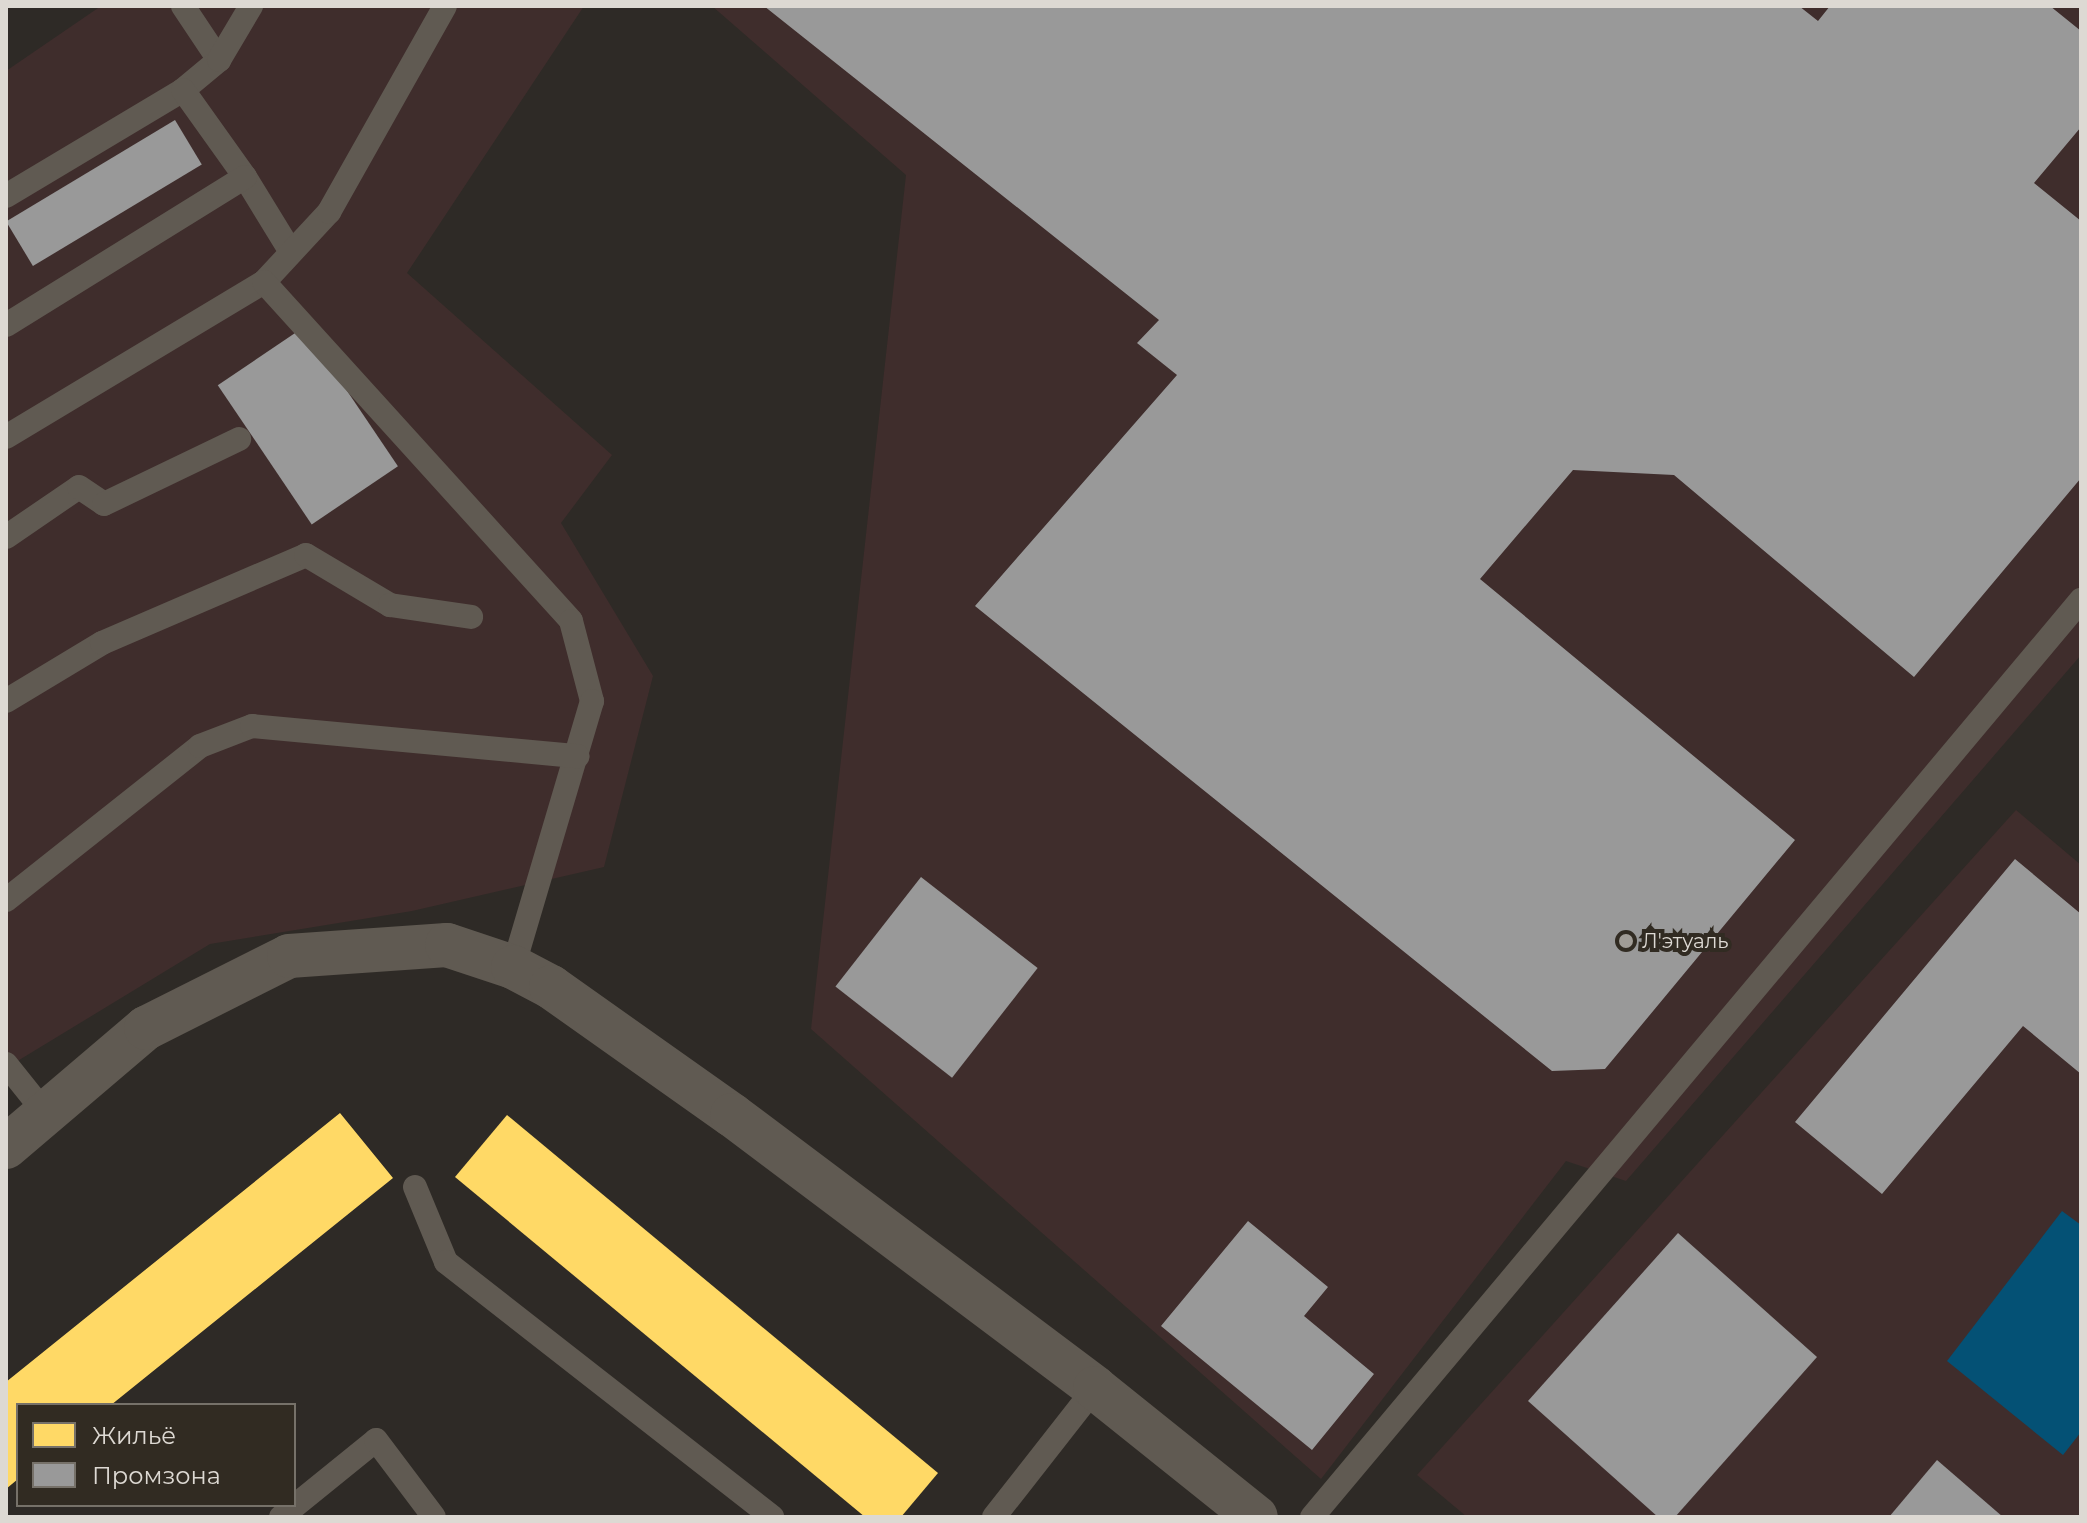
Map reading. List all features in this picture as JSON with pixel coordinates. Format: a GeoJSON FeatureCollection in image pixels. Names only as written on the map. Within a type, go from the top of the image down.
{"type":"FeatureCollection","features":[{"type":"Feature","properties":{"kind":"street"},"geometry":{"type":"LineString","coordinates":[[6,1147],[146,1028],[289,956],[447,945],[513,967],[551,987],[732,1115],[1095,1388],[1256,1517]]}},
{"type":"Feature","properties":{"kind":"lane"},"geometry":{"type":"LineString","coordinates":[[183,6],[219,60]]}},
{"type":"Feature","properties":{"kind":"lane"},"geometry":{"type":"LineString","coordinates":[[6,196],[183,90],[219,60],[251,6]]}},
{"type":"Feature","properties":{"kind":"lane"},"geometry":{"type":"LineString","coordinates":[[6,437],[264,282],[329,212],[445,6]]}},
{"type":"Feature","properties":{"kind":"lane"},"geometry":{"type":"LineString","coordinates":[[183,90],[245,177],[291,252]]}},
{"type":"Feature","properties":{"kind":"lane"},"geometry":{"type":"LineString","coordinates":[[6,325],[245,177]]}},
{"type":"Feature","properties":{"kind":"lane"},"geometry":{"type":"LineString","coordinates":[[264,282],[571,621],[592,701],[513,967]]}},
{"type":"Feature","properties":{"kind":"lane"},"geometry":{"type":"LineString","coordinates":[[6,537],[79,487],[104,504],[239,439]]}},
{"type":"Feature","properties":{"kind":"lane"},"geometry":{"type":"LineString","coordinates":[[6,701],[102,643],[306,555],[390,605],[471,617]]}},
{"type":"Feature","properties":{"kind":"lane"},"geometry":{"type":"LineString","coordinates":[[1312,1517],[2081,600]]}},
{"type":"Feature","properties":{"kind":"lane"},"geometry":{"type":"LineString","coordinates":[[6,900],[200,746],[252,726],[578,756]]}},
{"type":"Feature","properties":{"kind":"lane"},"geometry":{"type":"LineString","coordinates":[[6,1064],[46,1114]]}},
{"type":"Feature","properties":{"kind":"lane"},"geometry":{"type":"LineString","coordinates":[[415,1187],[446,1262],[772,1517]]}},
{"type":"Feature","properties":{"kind":"lane"},"geometry":{"type":"LineString","coordinates":[[994,1517],[1095,1388]]}},
{"type":"Feature","properties":{"kind":"lane"},"geometry":{"type":"LineString","coordinates":[[296,1505],[376,1440],[434,1517]]}},
{"type":"Feature","properties":{"kind":"shaded area"},"geometry":{"type":"Polygon","coordinates":[[[101,6],[584,6],[407,273],[612,455],[561,523],[653,676],[604,867],[412,911],[210,944],[6,1068],[6,71],[101,6]]]}},
{"type":"Feature","properties":{"kind":"shaded area"},"geometry":{"type":"Polygon","coordinates":[[[712,6],[2081,6],[2081,655],[1626,1181],[1566,1161],[1321,1479],[811,1029],[906,175],[712,6]]]}},
{"type":"Feature","properties":{"kind":"shaded area"},"geometry":{"type":"Polygon","coordinates":[[[2016,810],[2081,865],[2081,1517],[1467,1517],[1417,1475],[2016,810]]]}},
{"type":"Feature","properties":{"kind":"water"},"geometry":{"type":"Polygon","coordinates":[[[2062,1211],[2081,1225],[2081,1432],[2063,1455],[1947,1361],[2062,1211]]]}},
{"type":"Feature","properties":{"kind":"building: Жильё"},"geometry":{"type":"Polygon","coordinates":[[[340,1113],[393,1178],[113,1403],[16,1403],[16,1481],[6,1489],[6,1382],[340,1113]]]}},
{"type":"Feature","properties":{"kind":"building: Жильё"},"geometry":{"type":"Polygon","coordinates":[[[507,1115],[938,1473],[901,1517],[865,1517],[455,1177],[507,1115]]]}},
{"type":"Feature","properties":{"kind":"building: Промзона"},"geometry":{"type":"Polygon","coordinates":[[[764,6],[1799,6],[1818,21],[1830,6],[2050,6],[2081,31],[2081,127],[2034,183],[2081,221],[2081,478],[1914,677],[1674,475],[1573,470],[1480,579],[1795,840],[1605,1069],[1552,1071],[975,606],[1177,375],[1137,343],[1159,320],[764,6]]]}},
{"type":"Feature","properties":{"kind":"building: Промзона"},"geometry":{"type":"Polygon","coordinates":[[[175,120],[202,165],[33,266],[6,221],[175,120]]]}},
{"type":"Feature","properties":{"kind":"building: Промзона"},"geometry":{"type":"Polygon","coordinates":[[[304,327],[398,466],[312,524],[218,385],[304,327]]]}},
{"type":"Feature","properties":{"kind":"building: Промзона"},"geometry":{"type":"Polygon","coordinates":[[[2015,859],[2081,914],[2081,1074],[2023,1026],[1882,1194],[1795,1122],[2015,859]]]}},
{"type":"Feature","properties":{"kind":"building: Промзона"},"geometry":{"type":"Polygon","coordinates":[[[921,877],[1038,968],[952,1078],[835,987],[921,877]]]}},
{"type":"Feature","properties":{"kind":"building: Промзона"},"geometry":{"type":"Polygon","coordinates":[[[1248,1221],[1328,1287],[1304,1316],[1374,1374],[1312,1450],[1161,1326],[1248,1221]]]}},
{"type":"Feature","properties":{"kind":"building: Промзона"},"geometry":{"type":"Polygon","coordinates":[[[1678,1233],[1817,1357],[1675,1517],[1658,1517],[1528,1401],[1678,1233]]]}},
{"type":"Feature","properties":{"kind":"building: Промзона"},"geometry":{"type":"Polygon","coordinates":[[[1937,1460],[2003,1517],[1889,1517],[1937,1460]]]}},
{"type":"Feature","properties":{"kind":"place","name":"Л'этуаль"},"geometry":{"type":"Point","coordinates":[1626,941]}}]}
